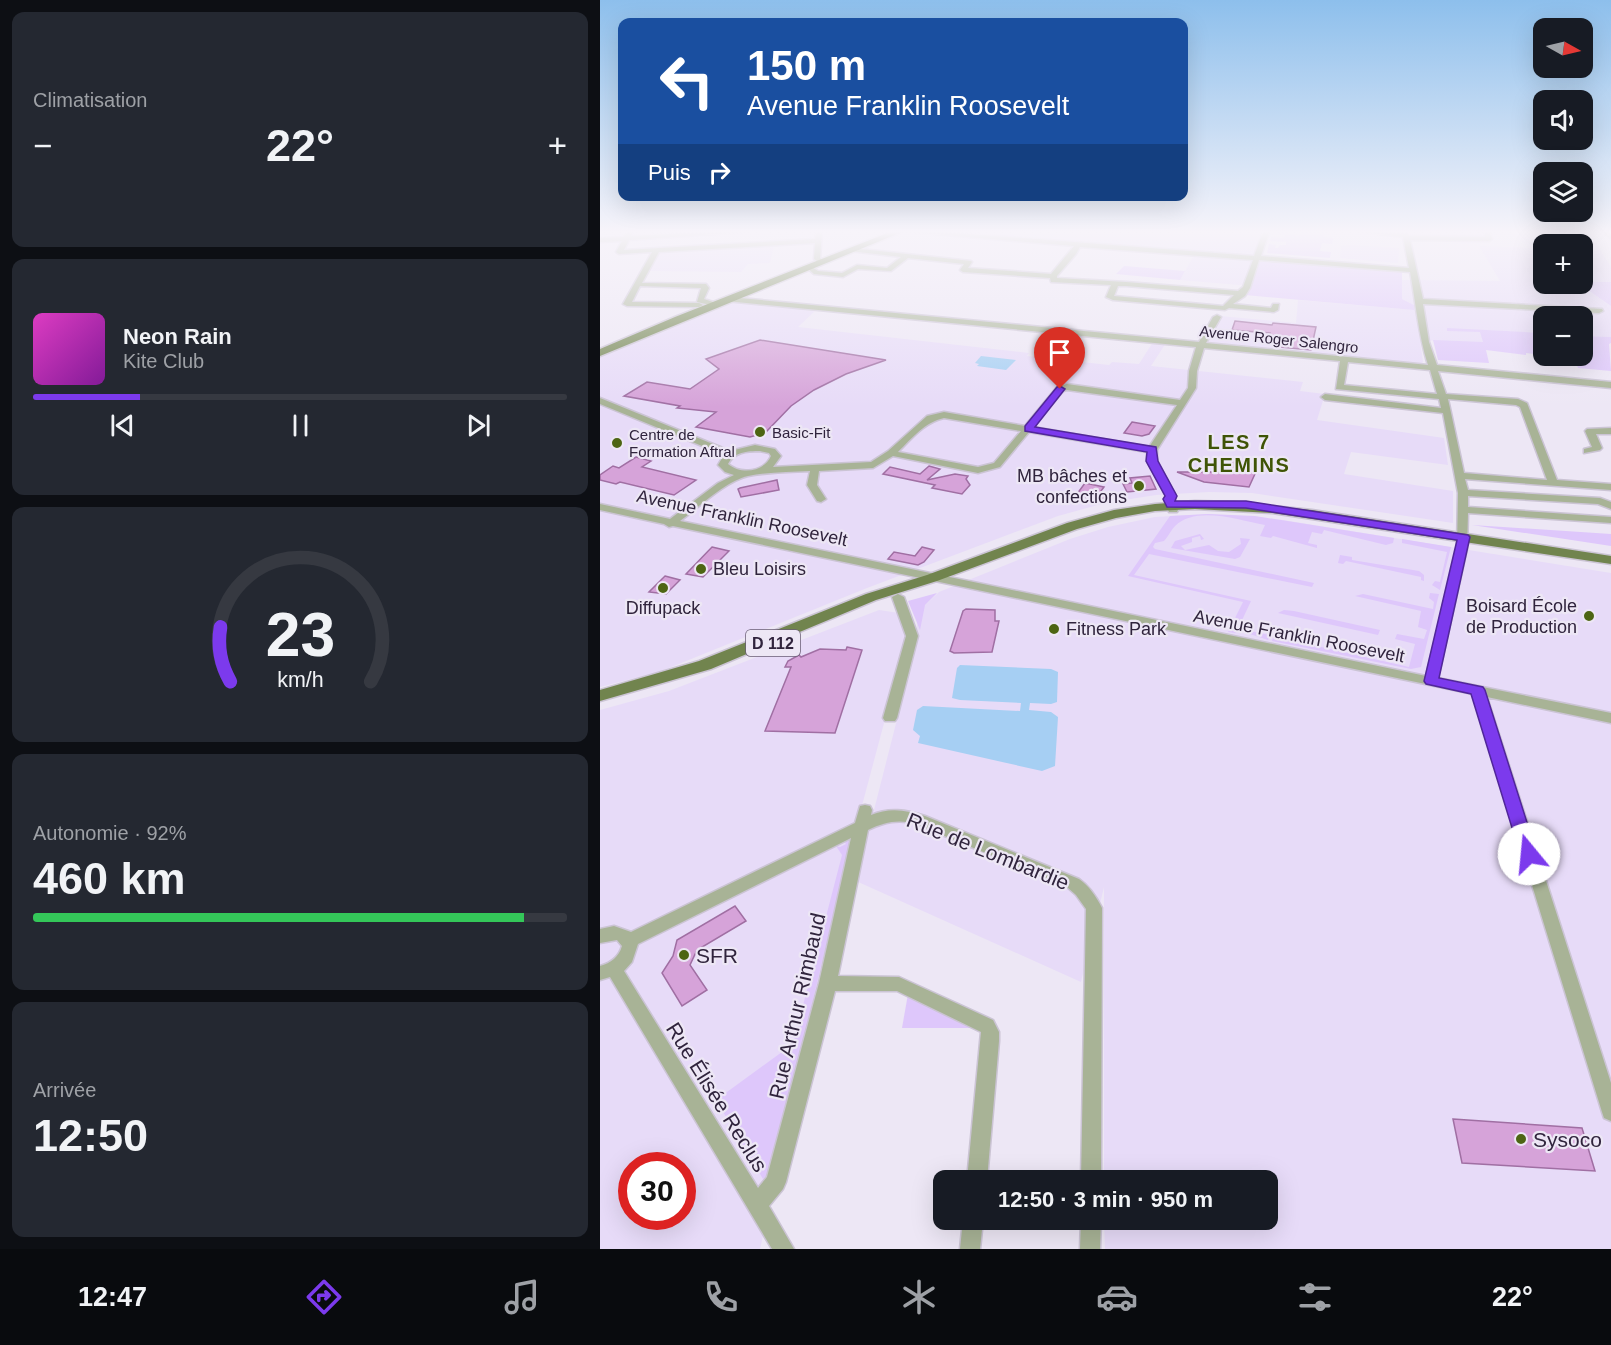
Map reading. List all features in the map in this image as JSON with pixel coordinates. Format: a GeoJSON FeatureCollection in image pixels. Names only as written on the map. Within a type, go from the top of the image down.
{"type":"FeatureCollection","features":[{"type":"Feature","properties":{"kind":"main road"},"geometry":{"type":"LineString","coordinates":[[600,352],[751,290]]}},
{"type":"Feature","properties":{"kind":"main road"},"geometry":{"type":"LineString","coordinates":[[600,352],[673,321]]}},
{"type":"Feature","properties":{"kind":"main road"},"geometry":{"type":"LineString","coordinates":[[938,579],[1091,527],[1171,505],[1254,512],[1611,560]]}},
{"type":"Feature","properties":{"kind":"main road"},"geometry":{"type":"LineString","coordinates":[[1463,541],[1611,567]]}},
{"type":"Feature","properties":{"kind":"main road","name":"D 112"},"geometry":{"type":"LineString","coordinates":[[600,702],[687,677],[898,597],[938,579]]}},
{"type":"Feature","properties":{"kind":"main road","name":"D 112"},"geometry":{"type":"LineString","coordinates":[[600,696],[705,665],[871,597],[938,579]]}},
{"type":"Feature","properties":{"kind":"street"},"geometry":{"type":"LineString","coordinates":[[635,290],[627,304],[699,304]]}},
{"type":"Feature","properties":{"kind":"street"},"geometry":{"type":"LineString","coordinates":[[704,290],[700,300],[715,304]]}},
{"type":"Feature","properties":{"kind":"street"},"geometry":{"type":"LineString","coordinates":[[1113,290],[1110,297],[1113,298],[1274,310],[1276,306]]}},
{"type":"Feature","properties":{"kind":"street"},"geometry":{"type":"LineString","coordinates":[[1199,290],[1242,294]]}},
{"type":"Feature","properties":{"kind":"street"},"geometry":{"type":"LineString","coordinates":[[1226,307],[1244,290]]}},
{"type":"Feature","properties":{"kind":"street"},"geometry":{"type":"LineString","coordinates":[[1416,290],[1432,368],[1447,411],[1463,493],[1464,510],[1463,541],[1431,681]]}},
{"type":"Feature","properties":{"kind":"street","name":"Avenue Roger Salengro"},"geometry":{"type":"LineString","coordinates":[[729,299],[1611,385]]}},
{"type":"Feature","properties":{"kind":"street"},"geometry":{"type":"LineString","coordinates":[[1418,301],[1599,311]]}},
{"type":"Feature","properties":{"kind":"street"},"geometry":{"type":"LineString","coordinates":[[1171,505],[1154,473],[1156,472],[1152,461],[1152,450],[1192,388],[1193,371],[1201,345],[1217,316]]}},
{"type":"Feature","properties":{"kind":"street"},"geometry":{"type":"LineString","coordinates":[[1344,359],[1339,387],[1518,402],[1524,405],[1553,483]]}},
{"type":"Feature","properties":{"kind":"street"},"geometry":{"type":"LineString","coordinates":[[891,453],[986,469],[997,465],[1060,389],[1067,387],[1181,403]]}},
{"type":"Feature","properties":{"kind":"street"},"geometry":{"type":"LineString","coordinates":[[1325,397],[1447,411]]}},
{"type":"Feature","properties":{"kind":"street"},"geometry":{"type":"LineString","coordinates":[[600,401],[730,454]]}},
{"type":"Feature","properties":{"kind":"street"},"geometry":{"type":"LineString","coordinates":[[774,462],[775,453],[760,448],[744,449],[730,454],[723,465],[730,471],[745,473],[865,466],[880,462],[930,418],[944,415],[1152,450]]}},
{"type":"Feature","properties":{"kind":"street"},"geometry":{"type":"LineString","coordinates":[[1587,452],[1597,448],[1590,431],[1611,431]]}},
{"type":"Feature","properties":{"kind":"street"},"geometry":{"type":"LineString","coordinates":[[774,462],[788,469]]}},
{"type":"Feature","properties":{"kind":"street"},"geometry":{"type":"LineString","coordinates":[[759,471],[774,462]]}},
{"type":"Feature","properties":{"kind":"street"},"geometry":{"type":"LineString","coordinates":[[815,468],[812,485],[821,499]]}},
{"type":"Feature","properties":{"kind":"street"},"geometry":{"type":"LineString","coordinates":[[666,523],[730,471]]}},
{"type":"Feature","properties":{"kind":"street"},"geometry":{"type":"LineString","coordinates":[[666,523],[722,485],[745,473]]}},
{"type":"Feature","properties":{"kind":"street"},"geometry":{"type":"LineString","coordinates":[[1460,476],[1611,487]]}},
{"type":"Feature","properties":{"kind":"street"},"geometry":{"type":"LineString","coordinates":[[1463,493],[1606,502],[1611,506]]}},
{"type":"Feature","properties":{"kind":"street"},"geometry":{"type":"LineString","coordinates":[[1590,502],[1600,510],[1611,513]]}},
{"type":"Feature","properties":{"kind":"street","name":"Avenue Franklin Roosevelt"},"geometry":{"type":"LineString","coordinates":[[600,507],[854,565],[875,566],[1611,718]]}},
{"type":"Feature","properties":{"kind":"street"},"geometry":{"type":"LineString","coordinates":[[1464,510],[1611,520]]}},
{"type":"Feature","properties":{"kind":"street","name":"Avenue Franklin Roosevelt"},"geometry":{"type":"LineString","coordinates":[[600,512],[666,523]]}},
{"type":"Feature","properties":{"kind":"street"},"geometry":{"type":"LineString","coordinates":[[890,717],[912,636],[898,597]]}},
{"type":"Feature","properties":{"kind":"street"},"geometry":{"type":"LineString","coordinates":[[1478,690],[1611,1112]]}},
{"type":"Feature","properties":{"kind":"street","name":"Rue de Lombardie"},"geometry":{"type":"LineString","coordinates":[[629,941],[863,818],[906,816],[920,820],[1073,884],[1088,897],[1094,908],[1091,1170]]}},
{"type":"Feature","properties":{"kind":"street","name":"Rue Arthur Rimbaud"},"geometry":{"type":"LineString","coordinates":[[757,1205],[776,1182],[828,983],[863,818]]}},
{"type":"Feature","properties":{"kind":"street"},"geometry":{"type":"LineString","coordinates":[[600,936],[620,933],[629,941],[629,952],[607,971]]}},
{"type":"Feature","properties":{"kind":"street","name":"Rue Élisée Reclus"},"geometry":{"type":"LineString","coordinates":[[607,971],[622,985],[784,1249]]}},
{"type":"Feature","properties":{"kind":"street"},"geometry":{"type":"LineString","coordinates":[[828,983],[899,984],[987,1026],[990,1041],[978,1170]]}},
{"type":"Feature","properties":{"kind":"street"},"geometry":{"type":"LineString","coordinates":[[970,1249],[972,1230]]}},
{"type":"Feature","properties":{"kind":"street"},"geometry":{"type":"LineString","coordinates":[[1090,1249],[1091,1230]]}},
{"type":"Feature","properties":{"kind":"shaded area"},"geometry":{"type":"Polygon","coordinates":[[[1248,290],[1402,290],[1402,299],[1414,305],[1414,310],[1245,295],[1248,290]]]}},
{"type":"Feature","properties":{"kind":"shaded area"},"geometry":{"type":"Polygon","coordinates":[[[1402,290],[1533,290],[1533,294],[1593,294],[1611,306],[1611,337],[1593,336],[1593,306],[1533,306],[1533,333],[1480,330],[1484,343],[1420,340],[1423,362],[1420,364],[1207,343],[1220,316],[1296,323],[1298,300],[1414,310],[1414,305],[1402,299],[1402,290]]]}},
{"type":"Feature","properties":{"kind":"shaded area"},"geometry":{"type":"Polygon","coordinates":[[[1593,290],[1611,290],[1611,306],[1593,294],[1593,290]]]}},
{"type":"Feature","properties":{"kind":"shaded area"},"geometry":{"type":"Polygon","coordinates":[[[734,301],[817,309],[798,327],[1029,353],[1027,356],[1109,365],[1112,362],[1139,364],[1153,342],[1166,343],[1151,366],[1303,382],[1300,391],[1325,394],[1317,420],[1444,438],[1448,465],[1351,452],[1344,474],[1453,491],[1453,523],[1252,493],[1209,492],[1156,495],[1105,503],[1058,516],[867,588],[659,672],[600,687],[600,356],[734,301]]]}},
{"type":"Feature","properties":{"kind":"shaded area"},"geometry":{"type":"Polygon","coordinates":[[[1447,328],[1533,332],[1533,354],[1486,350],[1489,363],[1438,360],[1433,340],[1483,342],[1480,332],[1447,331],[1447,328]]]}},
{"type":"Feature","properties":{"kind":"shaded area"},"geometry":{"type":"Polygon","coordinates":[[[1593,336],[1611,337],[1609,344],[1611,371],[1578,368],[1577,366],[1593,366],[1593,336]]]}},
{"type":"Feature","properties":{"kind":"shaded area"},"geometry":{"type":"Polygon","coordinates":[[[1208,514],[1283,520],[1611,573],[1611,1249],[1105,1249],[1104,1230],[1278,1230],[1278,1170],[1104,1170],[1104,887],[1081,982],[856,881],[845,882],[760,1249],[600,1249],[600,710],[669,691],[879,610],[899,613],[907,637],[860,813],[874,810],[903,696],[920,610],[939,592],[1070,539],[1108,527],[1155,517],[1208,514]]]}},
{"type":"Feature","properties":{"kind":"shaded area"},"geometry":{"type":"Polygon","coordinates":[[[1208,514],[1255,516],[1394,538],[1393,543],[1386,545],[1324,530],[1322,534],[1312,532],[1308,543],[1317,545],[1317,548],[1273,536],[1271,538],[1260,536],[1265,525],[1243,520],[1206,515],[1184,520],[1175,526],[1164,541],[1155,543],[1153,547],[1314,583],[1312,587],[1149,554],[1134,575],[1251,601],[1236,633],[1228,632],[1243,602],[1128,576],[1170,516],[1208,514]]]}},
{"type":"Feature","properties":{"kind":"shaded area"},"geometry":{"type":"Polygon","coordinates":[[[1472,525],[1611,534],[1611,546],[1472,525]]]}},
{"type":"Feature","properties":{"kind":"shaded area"},"geometry":{"type":"Polygon","coordinates":[[[1200,534],[1204,539],[1201,540],[1200,536],[1192,538],[1192,542],[1181,546],[1185,550],[1209,545],[1218,551],[1229,552],[1241,544],[1240,538],[1250,539],[1240,557],[1235,559],[1171,548],[1175,541],[1200,534]]]}},
{"type":"Feature","properties":{"kind":"shaded area"},"geometry":{"type":"Polygon","coordinates":[[[1402,539],[1451,547],[1440,590],[1432,585],[1435,581],[1440,582],[1447,552],[1402,543],[1402,539]]]}},
{"type":"Feature","properties":{"kind":"shaded area"},"geometry":{"type":"Polygon","coordinates":[[[1340,555],[1352,557],[1352,560],[1419,571],[1424,575],[1424,581],[1421,577],[1346,561],[1343,564],[1338,563],[1340,555]]]}},
{"type":"Feature","properties":{"kind":"shaded area"},"geometry":{"type":"Polygon","coordinates":[[[937,593],[925,605],[920,630],[908,601],[937,593]]]}},
{"type":"Feature","properties":{"kind":"shaded area"},"geometry":{"type":"Polygon","coordinates":[[[1430,593],[1439,594],[1421,667],[1411,669],[1272,641],[1273,637],[1270,636],[1268,640],[1250,634],[1251,631],[1409,667],[1415,644],[1395,639],[1397,634],[1424,639],[1427,630],[1418,627],[1421,611],[1355,596],[1363,594],[1433,609],[1434,602],[1429,598],[1430,593]]]}},
{"type":"Feature","properties":{"kind":"shaded area"},"geometry":{"type":"Polygon","coordinates":[[[1284,610],[1380,630],[1378,635],[1278,613],[1284,610]]]}},
{"type":"Feature","properties":{"kind":"shaded area"},"geometry":{"type":"Polygon","coordinates":[[[854,836],[772,1171],[763,1179],[716,1100],[793,1044],[842,855],[836,846],[846,844],[844,841],[854,836]]]}},
{"type":"Feature","properties":{"kind":"shaded area"},"geometry":{"type":"Polygon","coordinates":[[[908,994],[977,1028],[902,1028],[908,994]]]}},
{"type":"Feature","properties":{"kind":"water"},"geometry":{"type":"Polygon","coordinates":[[[981,356],[1016,360],[1006,370],[977,366],[979,364],[975,363],[981,356]]]}},
{"type":"Feature","properties":{"kind":"water"},"geometry":{"type":"Polygon","coordinates":[[[960,665],[1051,669],[1058,672],[1057,702],[1030,703],[1029,710],[1051,712],[1058,717],[1055,766],[1042,771],[918,743],[920,736],[913,730],[917,710],[923,706],[1020,711],[1021,703],[952,698],[957,668],[960,665]]]}},
{"type":"Feature","properties":{"kind":"building"},"geometry":{"type":"Polygon","coordinates":[[[1235,321],[1316,327],[1311,350],[1280,347],[1282,341],[1268,340],[1270,333],[1232,330],[1235,321]]]}},
{"type":"Feature","properties":{"kind":"building"},"geometry":{"type":"Polygon","coordinates":[[[760,340],[886,360],[846,374],[814,390],[791,406],[765,433],[750,437],[696,427],[716,412],[677,408],[680,406],[624,396],[647,382],[690,389],[719,369],[706,359],[760,340]]]}},
{"type":"Feature","properties":{"kind":"building"},"geometry":{"type":"Polygon","coordinates":[[[1132,422],[1155,426],[1149,434],[1142,436],[1124,433],[1132,422]]]}},
{"type":"Feature","properties":{"kind":"building"},"geometry":{"type":"Polygon","coordinates":[[[636,457],[651,461],[642,467],[696,480],[674,495],[620,482],[616,484],[600,480],[600,475],[613,466],[619,468],[636,457]]]}},
{"type":"Feature","properties":{"kind":"building"},"geometry":{"type":"Polygon","coordinates":[[[1233,461],[1259,465],[1249,487],[1204,482],[1177,472],[1232,472],[1233,461]]]}},
{"type":"Feature","properties":{"kind":"building"},"geometry":{"type":"Polygon","coordinates":[[[929,466],[940,469],[927,480],[955,474],[968,476],[966,479],[970,485],[962,494],[932,488],[935,485],[883,474],[890,467],[920,474],[929,466]]]}},
{"type":"Feature","properties":{"kind":"building","name":"MB bâches et confections"},"geometry":{"type":"Polygon","coordinates":[[[1150,476],[1156,489],[1127,492],[1123,484],[1132,483],[1130,478],[1150,476]]]}},
{"type":"Feature","properties":{"kind":"building"},"geometry":{"type":"Polygon","coordinates":[[[777,480],[779,490],[741,497],[738,489],[740,488],[777,480]]]}},
{"type":"Feature","properties":{"kind":"building"},"geometry":{"type":"Polygon","coordinates":[[[1085,483],[1104,487],[1101,491],[1107,497],[1089,502],[1084,495],[1077,494],[1085,483]]]}},
{"type":"Feature","properties":{"kind":"building"},"geometry":{"type":"Polygon","coordinates":[[[712,547],[729,551],[703,577],[686,574],[712,547]]]}},
{"type":"Feature","properties":{"kind":"building"},"geometry":{"type":"Polygon","coordinates":[[[922,547],[934,550],[924,562],[918,565],[888,559],[894,552],[915,556],[922,547]]]}},
{"type":"Feature","properties":{"kind":"building","name":"Diffupack"},"geometry":{"type":"Polygon","coordinates":[[[665,576],[680,580],[666,594],[649,592],[665,576]]]}},
{"type":"Feature","properties":{"kind":"building"},"geometry":{"type":"Polygon","coordinates":[[[966,609],[995,610],[995,621],[999,621],[992,652],[954,653],[950,651],[963,611],[966,609]]]}},
{"type":"Feature","properties":{"kind":"building"},"geometry":{"type":"Polygon","coordinates":[[[847,647],[862,650],[835,733],[765,731],[791,667],[785,667],[788,661],[820,649],[846,650],[847,647]]]}},
{"type":"Feature","properties":{"kind":"building","name":"SFR"},"geometry":{"type":"Polygon","coordinates":[[[735,906],[746,921],[697,950],[690,965],[707,990],[682,1006],[662,973],[673,956],[677,940],[735,906]]]}},
{"type":"Feature","properties":{"kind":"building","name":"Sysoco"},"geometry":{"type":"Polygon","coordinates":[[[1453,1119],[1582,1128],[1595,1171],[1462,1163],[1453,1119]]]}},
{"type":"Feature","properties":{"kind":"place","name":"Basic-Fit"},"geometry":{"type":"Point","coordinates":[760,432]}},
{"type":"Feature","properties":{"kind":"place","name":"Centre de Formation Aftral"},"geometry":{"type":"Point","coordinates":[617,443]}},
{"type":"Feature","properties":{"kind":"place","name":"MB bâches et confections"},"geometry":{"type":"Point","coordinates":[1139,486]}},
{"type":"Feature","properties":{"kind":"place","name":"Bleu Loisirs"},"geometry":{"type":"Point","coordinates":[701,569]}},
{"type":"Feature","properties":{"kind":"place","name":"Diffupack"},"geometry":{"type":"Point","coordinates":[663,588]}},
{"type":"Feature","properties":{"kind":"place","name":"Boisard École de Production"},"geometry":{"type":"Point","coordinates":[1589,616]}},
{"type":"Feature","properties":{"kind":"place","name":"Fitness Park"},"geometry":{"type":"Point","coordinates":[1054,629]}},
{"type":"Feature","properties":{"kind":"place","name":"SFR"},"geometry":{"type":"Point","coordinates":[684,955]}},
{"type":"Feature","properties":{"kind":"place","name":"Sysoco"},"geometry":{"type":"Point","coordinates":[1521,1139]}},
{"type":"Feature","properties":{"kind":"district","name":"LES 7 CHEMINS"},"geometry":{"type":"Point","coordinates":[1239,454]}},
{"type":"Feature","properties":{"kind":"route"},"geometry":{"type":"LineString","coordinates":[[1060,389],[1028,429],[1152,450],[1152,461],[1171,496],[1169,499],[1171,505],[1220,503],[1246,505],[1464,537],[1431,681],[1478,690],[1529,854]]}}]}
